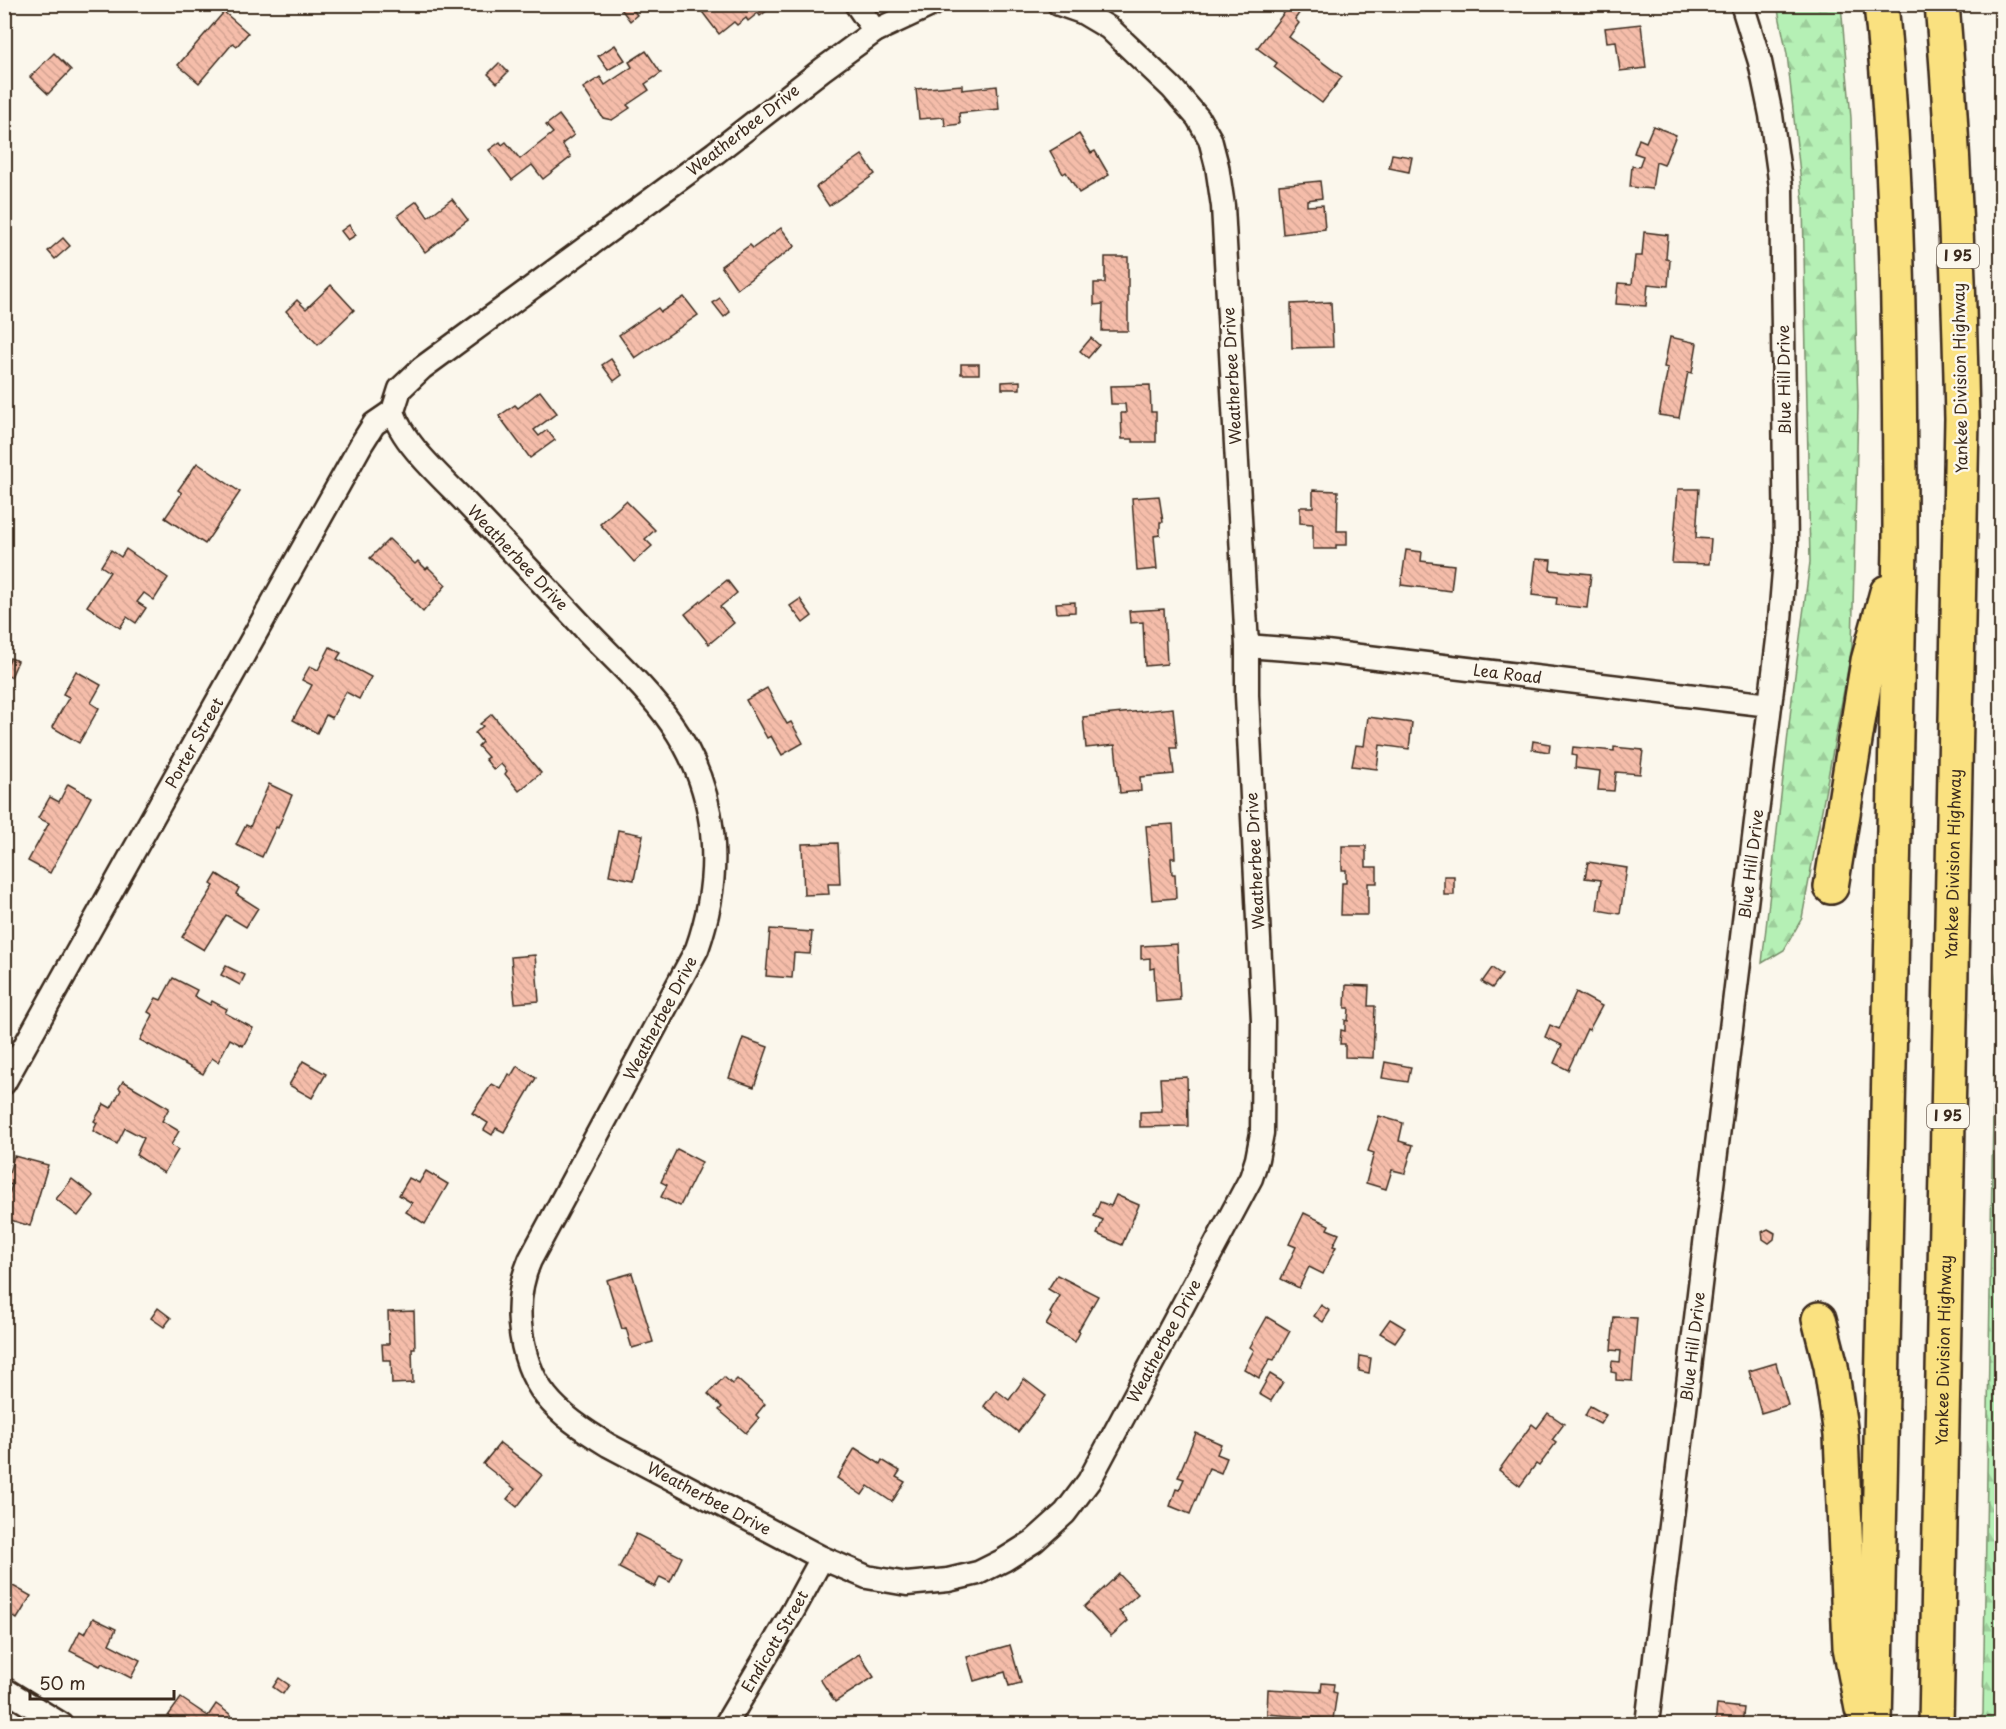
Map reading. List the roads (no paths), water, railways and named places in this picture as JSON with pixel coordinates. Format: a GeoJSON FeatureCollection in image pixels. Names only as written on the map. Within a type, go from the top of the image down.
{"type":"FeatureCollection","features":[{"type":"Feature","properties":{"kind":"highway"},"geometry":{"type":"LineString","coordinates":[[1875,1725],[1900,547],[1900,359],[1894,178],[1881,4]]}},
{"type":"Feature","properties":{"kind":"highway","name":"Yankee Division Highway"},"geometry":{"type":"LineString","coordinates":[[1936,1725],[1962,419],[1959,265],[1951,106],[1942,4]]}},
{"type":"Feature","properties":{"kind":"highway"},"geometry":{"type":"LineString","coordinates":[[1831,887],[1868,662],[1900,547]]}},
{"type":"Feature","properties":{"kind":"highway"},"geometry":{"type":"LineString","coordinates":[[1819,1319],[1831,1366],[1838,1413],[1850,1647],[1866,1725]]}},
{"type":"Feature","properties":{"kind":"street"},"geometry":{"type":"LineString","coordinates":[[856,4],[875,31]]}},
{"type":"Feature","properties":{"kind":"street","name":"Weatherbee Drive"},"geometry":{"type":"LineString","coordinates":[[933,4],[875,31],[706,160],[422,368],[400,389],[393,411],[400,430],[432,468],[633,679],[670,722],[696,769],[704,791],[713,834],[713,883],[710,907],[697,949],[526,1270],[519,1301],[519,1314],[522,1342],[529,1369],[548,1399],[580,1428],[822,1558],[867,1577],[907,1584],[948,1580],[978,1573],[1034,1541],[1065,1513],[1089,1481],[1251,1178],[1262,1133],[1263,1021],[1247,695],[1247,646],[1223,206],[1217,166],[1210,139],[1198,118],[1172,88],[1109,28],[1082,12],[1059,4]]}},
{"type":"Feature","properties":{"kind":"street","name":"Blue Hill Drive"},"geometry":{"type":"LineString","coordinates":[[1647,1725],[1779,631],[1786,547],[1781,188],[1771,115],[1760,62],[1742,4]]}},
{"type":"Feature","properties":{"kind":"street","name":"Porter Street"},"geometry":{"type":"LineString","coordinates":[[4,1083],[362,443],[374,424],[393,411]]}},
{"type":"Feature","properties":{"kind":"street","name":"Lea Road"},"geometry":{"type":"LineString","coordinates":[[1247,646],[1326,652],[1770,705]]}},
{"type":"Feature","properties":{"kind":"street","name":"Endicott Street"},"geometry":{"type":"LineString","coordinates":[[726,1725],[822,1558]]}},
{"type":"Feature","properties":{"kind":"street"},"geometry":{"type":"LineString","coordinates":[[4,1689],[61,1725]]}}]}
